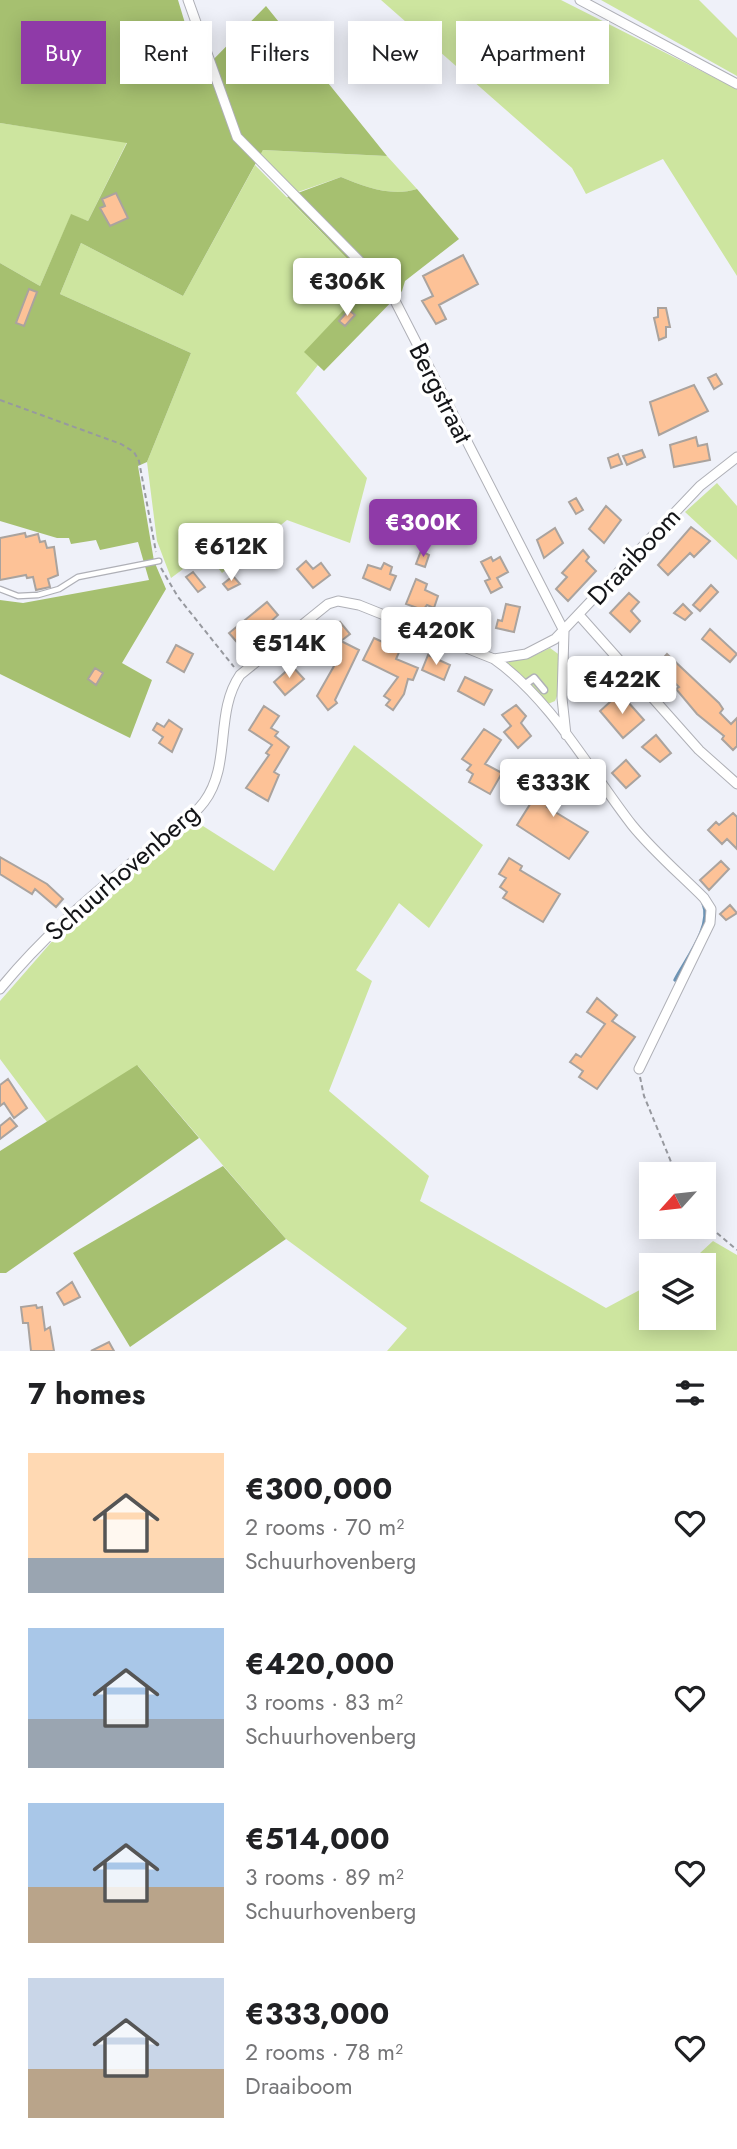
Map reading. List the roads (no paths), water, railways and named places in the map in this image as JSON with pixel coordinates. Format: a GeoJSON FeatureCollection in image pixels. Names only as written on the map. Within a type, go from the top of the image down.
{"type":"FeatureCollection","features":[{"type":"Feature","properties":{"kind":"street","name":"Bergstraat"},"geometry":{"type":"LineString","coordinates":[[188,0],[237,137],[391,293],[564,631]]}},
{"type":"Feature","properties":{"kind":"street"},"geometry":{"type":"LineString","coordinates":[[580,0],[737,84]]}},
{"type":"Feature","properties":{"kind":"street","name":"Draaiboom"},"geometry":{"type":"LineString","coordinates":[[737,457],[700,486],[579,615],[699,750],[737,783]]}},
{"type":"Feature","properties":{"kind":"street","name":"Schuurhovenberg"},"geometry":{"type":"LineString","coordinates":[[0,989],[61,921],[204,802],[218,767],[227,698],[240,675],[328,604],[338,601],[400,620],[494,659]]}},
{"type":"Feature","properties":{"kind":"street"},"geometry":{"type":"LineString","coordinates":[[494,659],[533,652],[564,631],[579,615]]}},
{"type":"Feature","properties":{"kind":"street"},"geometry":{"type":"LineString","coordinates":[[564,631],[562,698],[566,735]]}},
{"type":"Feature","properties":{"kind":"street"},"geometry":{"type":"LineString","coordinates":[[494,659],[524,685],[566,735],[632,825],[704,898],[711,909],[710,923],[639,1069]]}},
{"type":"Feature","properties":{"kind":"street"},"geometry":{"type":"LineString","coordinates":[[524,685],[534,678],[544,690]]}},
{"type":"Feature","properties":{"kind":"lane"},"geometry":{"type":"LineString","coordinates":[[0,589],[18,596],[37,596],[59,589],[78,577],[159,561]]}},
{"type":"Feature","properties":{"kind":"waterway"},"geometry":{"type":"LineString","coordinates":[[675,980],[701,932],[705,912],[703,903]]}}]}
